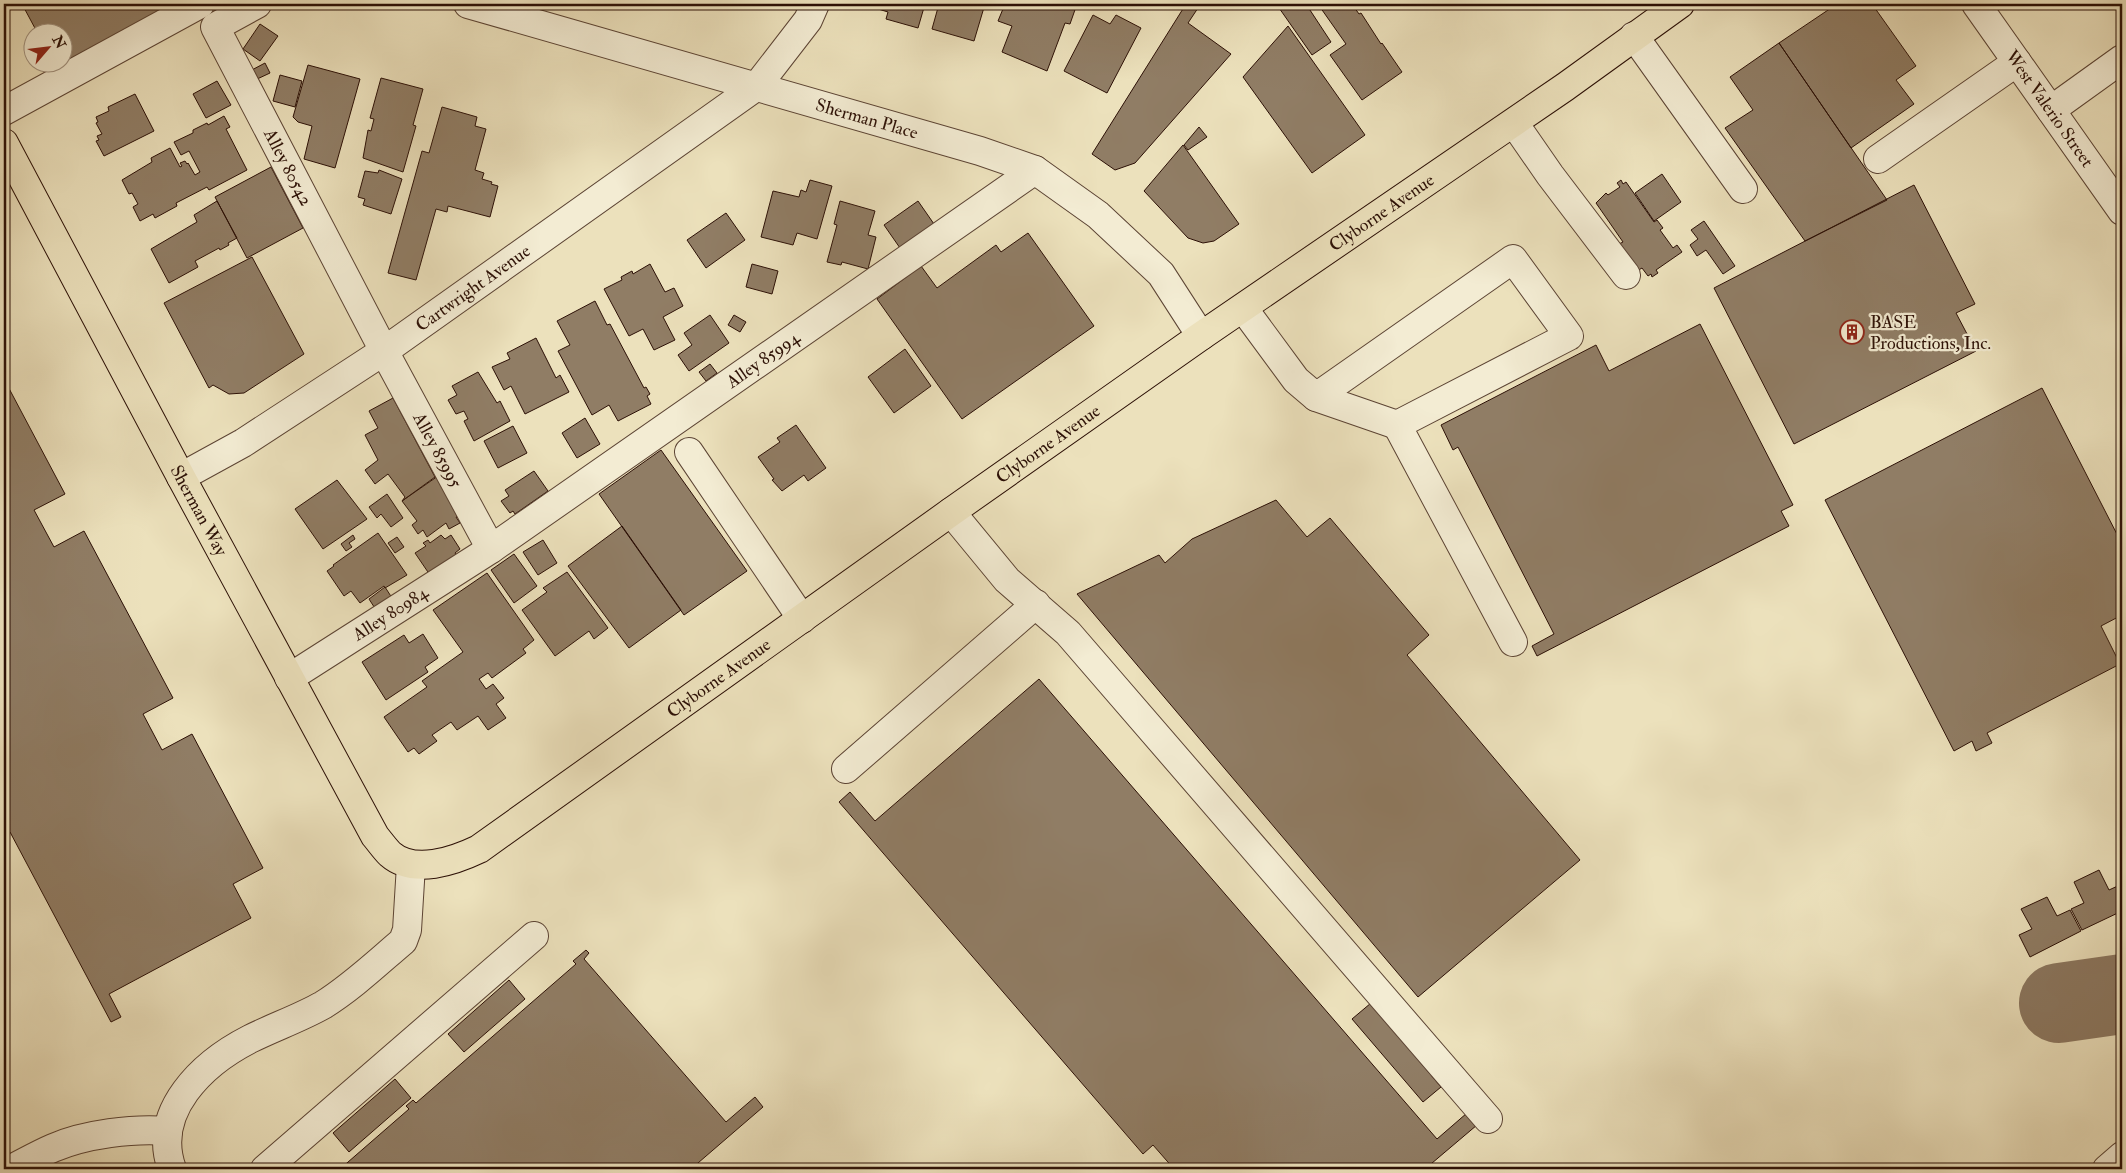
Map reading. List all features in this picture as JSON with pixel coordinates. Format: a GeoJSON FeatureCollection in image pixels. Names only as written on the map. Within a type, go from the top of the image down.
{"type":"FeatureCollection","features":[{"type":"Feature","properties":{"kind":"main road","name":"Clyborne Avenue"},"geometry":{"type":"LineString","coordinates":[[411,865],[455,860],[479,848],[951,512],[1202,336],[1514,122],[1680,4]]}},
{"type":"Feature","properties":{"kind":"main road","name":"Sherman Way"},"geometry":{"type":"LineString","coordinates":[[4,143],[181,477],[375,836],[391,855],[411,865]]}},
{"type":"Feature","properties":{"kind":"street"},"geometry":{"type":"LineString","coordinates":[[4,111],[200,4]]}},
{"type":"Feature","properties":{"kind":"street","name":"Alley 80542"},"geometry":{"type":"LineString","coordinates":[[257,4],[215,27],[384,351]]}},
{"type":"Feature","properties":{"kind":"street","name":"Sherman Place"},"geometry":{"type":"LineString","coordinates":[[468,4],[980,150],[1035,170],[1098,216],[1161,274],[1202,336]]}},
{"type":"Feature","properties":{"kind":"street","name":"Cartwright Avenue"},"geometry":{"type":"LineString","coordinates":[[181,477],[243,443],[384,351],[757,86],[808,20],[815,4]]}},
{"type":"Feature","properties":{"kind":"street","name":"West Valerio Street"},"geometry":{"type":"LineString","coordinates":[[1976,4],[2122,211]]}},
{"type":"Feature","properties":{"kind":"street"},"geometry":{"type":"LineString","coordinates":[[1634,36],[1743,189]]}},
{"type":"Feature","properties":{"kind":"street"},"geometry":{"type":"LineString","coordinates":[[2051,110],[2122,59]]}},
{"type":"Feature","properties":{"kind":"street"},"geometry":{"type":"LineString","coordinates":[[1878,158],[2018,62]]}},
{"type":"Feature","properties":{"kind":"street"},"geometry":{"type":"LineString","coordinates":[[1514,122],[1550,175],[1626,274]]}},
{"type":"Feature","properties":{"kind":"street","name":"Alley 85994"},"geometry":{"type":"LineString","coordinates":[[492,549],[1035,170]]}},
{"type":"Feature","properties":{"kind":"street"},"geometry":{"type":"LineString","coordinates":[[1316,397],[1513,259],[1569,336],[1397,425]]}},
{"type":"Feature","properties":{"kind":"street"},"geometry":{"type":"LineString","coordinates":[[1243,308],[1296,380],[1316,397],[1397,425],[1513,642]]}},
{"type":"Feature","properties":{"kind":"street","name":"Alley 85995"},"geometry":{"type":"LineString","coordinates":[[384,351],[492,549]]}},
{"type":"Feature","properties":{"kind":"street"},"geometry":{"type":"LineString","coordinates":[[689,452],[802,619]]}},
{"type":"Feature","properties":{"kind":"street"},"geometry":{"type":"LineString","coordinates":[[951,512],[1007,580],[1068,633],[1488,1120]]}},
{"type":"Feature","properties":{"kind":"street","name":"Alley 80984"},"geometry":{"type":"LineString","coordinates":[[289,678],[492,549]]}},
{"type":"Feature","properties":{"kind":"street"},"geometry":{"type":"LineString","coordinates":[[846,768],[1036,604]]}},
{"type":"Feature","properties":{"kind":"street"},"geometry":{"type":"LineString","coordinates":[[172,1169],[167,1144],[168,1131],[176,1105],[189,1085],[206,1068],[228,1051],[250,1039],[316,1009],[331,1000],[403,941],[407,930],[411,865]]}},
{"type":"Feature","properties":{"kind":"street"},"geometry":{"type":"LineString","coordinates":[[265,1169],[534,936]]}},
{"type":"Feature","properties":{"kind":"street"},"geometry":{"type":"LineString","coordinates":[[11,1169],[54,1147],[82,1139],[122,1131],[168,1131]]}},
{"type":"Feature","properties":{"kind":"street"},"geometry":{"type":"LineString","coordinates":[[2107,1169],[2122,1156]]}},
{"type":"Feature","properties":{"kind":"building"},"geometry":{"type":"Polygon","coordinates":[[[22,4],[185,4],[72,65],[72,22],[32,22],[22,4]]]}},
{"type":"Feature","properties":{"kind":"building"},"geometry":{"type":"Polygon","coordinates":[[[876,4],[925,4],[918,28],[886,19],[888,12],[875,8],[876,4]]]}},
{"type":"Feature","properties":{"kind":"building"},"geometry":{"type":"Polygon","coordinates":[[[939,4],[985,4],[974,41],[932,29],[939,4]]]}},
{"type":"Feature","properties":{"kind":"building"},"geometry":{"type":"Polygon","coordinates":[[[1005,4],[1077,4],[1070,24],[1065,23],[1047,71],[1002,52],[1012,26],[998,21],[1005,4]]]}},
{"type":"Feature","properties":{"kind":"building"},"geometry":{"type":"Polygon","coordinates":[[[1186,4],[1200,5],[1188,23],[1231,54],[1135,163],[1115,170],[1092,154],[1186,4]]]}},
{"type":"Feature","properties":{"kind":"building"},"geometry":{"type":"Polygon","coordinates":[[[1306,4],[1331,42],[1312,55],[1277,5],[1306,4]]]}},
{"type":"Feature","properties":{"kind":"building"},"geometry":{"type":"Polygon","coordinates":[[[1325,4],[1352,4],[1359,14],[1361,13],[1402,72],[1362,100],[1330,55],[1346,44],[1320,7],[1325,4]]]}},
{"type":"Feature","properties":{"kind":"building"},"geometry":{"type":"Polygon","coordinates":[[[1837,4],[1872,4],[1916,66],[1896,80],[1914,104],[1851,148],[1779,43],[1837,4]]]}},
{"type":"Feature","properties":{"kind":"building"},"geometry":{"type":"Polygon","coordinates":[[[1093,15],[1110,24],[1116,15],[1141,28],[1107,93],[1064,71],[1093,15]]]}},
{"type":"Feature","properties":{"kind":"building"},"geometry":{"type":"Polygon","coordinates":[[[260,24],[278,36],[260,61],[243,49],[260,24]]]}},
{"type":"Feature","properties":{"kind":"building"},"geometry":{"type":"Polygon","coordinates":[[[1288,26],[1365,135],[1312,173],[1243,77],[1288,26]]]}},
{"type":"Feature","properties":{"kind":"building"},"geometry":{"type":"Polygon","coordinates":[[[1779,43],[1887,200],[1805,241],[1725,128],[1753,110],[1730,77],[1779,43]]]}},
{"type":"Feature","properties":{"kind":"building"},"geometry":{"type":"Polygon","coordinates":[[[265,63],[270,73],[255,80],[250,71],[265,63]]]}},
{"type":"Feature","properties":{"kind":"building"},"geometry":{"type":"Polygon","coordinates":[[[308,65],[360,79],[335,168],[304,159],[312,126],[298,122],[293,117],[308,65]]]}},
{"type":"Feature","properties":{"kind":"building"},"geometry":{"type":"Polygon","coordinates":[[[280,75],[302,81],[295,107],[273,101],[280,75]]]}},
{"type":"Feature","properties":{"kind":"building"},"geometry":{"type":"Polygon","coordinates":[[[381,78],[423,89],[413,125],[416,126],[403,172],[363,158],[368,130],[371,131],[374,119],[370,118],[381,78]]]}},
{"type":"Feature","properties":{"kind":"building"},"geometry":{"type":"Polygon","coordinates":[[[217,81],[231,105],[206,118],[193,94],[217,81]]]}},
{"type":"Feature","properties":{"kind":"building"},"geometry":{"type":"Polygon","coordinates":[[[135,94],[154,131],[104,156],[96,141],[99,140],[97,136],[102,134],[96,123],[98,122],[96,117],[109,111],[108,107],[135,94]]]}},
{"type":"Feature","properties":{"kind":"building"},"geometry":{"type":"Polygon","coordinates":[[[442,107],[477,117],[475,126],[486,129],[475,170],[484,173],[482,179],[498,186],[490,217],[448,206],[447,212],[436,209],[416,280],[388,273],[422,151],[429,153],[442,107]]]}},
{"type":"Feature","properties":{"kind":"building"},"geometry":{"type":"Polygon","coordinates":[[[224,116],[230,127],[226,129],[247,170],[209,190],[207,187],[176,203],[177,206],[155,218],[153,214],[140,221],[133,207],[138,204],[132,193],[129,194],[122,180],[152,162],[151,158],[170,148],[180,167],[182,166],[180,163],[185,161],[195,175],[200,172],[189,151],[181,155],[174,142],[193,133],[193,130],[207,123],[208,125],[224,116]]]}},
{"type":"Feature","properties":{"kind":"building"},"geometry":{"type":"Polygon","coordinates":[[[1199,127],[1207,137],[1188,150],[1184,145],[1199,127]]]}},
{"type":"Feature","properties":{"kind":"building"},"geometry":{"type":"Polygon","coordinates":[[[1183,145],[1239,224],[1214,241],[1203,243],[1188,238],[1144,191],[1183,145]]]}},
{"type":"Feature","properties":{"kind":"building"},"geometry":{"type":"Polygon","coordinates":[[[271,167],[303,228],[247,258],[215,197],[271,167]]]}},
{"type":"Feature","properties":{"kind":"building"},"geometry":{"type":"Polygon","coordinates":[[[379,170],[402,179],[391,214],[363,205],[365,199],[358,197],[365,171],[378,173],[379,170]]]}},
{"type":"Feature","properties":{"kind":"building"},"geometry":{"type":"Polygon","coordinates":[[[1662,174],[1681,202],[1654,221],[1635,193],[1662,174]]]}},
{"type":"Feature","properties":{"kind":"building"},"geometry":{"type":"Polygon","coordinates":[[[810,180],[832,186],[817,239],[797,233],[793,245],[761,237],[773,191],[799,197],[801,190],[806,192],[810,180]]]}},
{"type":"Feature","properties":{"kind":"building"},"geometry":{"type":"Polygon","coordinates":[[[1621,180],[1623,184],[1626,182],[1654,222],[1657,220],[1663,228],[1660,230],[1673,248],[1677,245],[1682,252],[1656,270],[1658,273],[1652,277],[1651,274],[1648,276],[1642,268],[1637,271],[1619,244],[1623,242],[1596,203],[1606,193],[1608,195],[1620,187],[1617,183],[1621,180]]]}},
{"type":"Feature","properties":{"kind":"building","name":"BASE Productions, Inc."},"geometry":{"type":"Polygon","coordinates":[[[1914,185],[1975,304],[1956,313],[1976,351],[1794,444],[1714,288],[1914,185]]]}},
{"type":"Feature","properties":{"kind":"building"},"geometry":{"type":"Polygon","coordinates":[[[217,201],[237,238],[220,250],[219,248],[195,261],[198,267],[169,283],[151,249],[197,222],[194,215],[217,201]]]}},
{"type":"Feature","properties":{"kind":"building"},"geometry":{"type":"Polygon","coordinates":[[[840,201],[875,211],[868,235],[876,237],[868,269],[842,262],[841,265],[827,262],[837,225],[834,224],[840,201]]]}},
{"type":"Feature","properties":{"kind":"building"},"geometry":{"type":"Polygon","coordinates":[[[918,201],[934,224],[900,248],[884,225],[918,201]]]}},
{"type":"Feature","properties":{"kind":"building"},"geometry":{"type":"Polygon","coordinates":[[[726,213],[745,240],[706,268],[687,240],[726,213]]]}},
{"type":"Feature","properties":{"kind":"building"},"geometry":{"type":"Polygon","coordinates":[[[1704,221],[1735,266],[1723,274],[1706,250],[1697,256],[1690,245],[1698,239],[1691,230],[1704,221]]]}},
{"type":"Feature","properties":{"kind":"building"},"geometry":{"type":"Polygon","coordinates":[[[1028,233],[1094,326],[962,419],[877,299],[921,266],[937,288],[996,245],[1001,252],[1028,233]]]}},
{"type":"Feature","properties":{"kind":"building"},"geometry":{"type":"Polygon","coordinates":[[[252,257],[304,354],[244,393],[229,394],[213,385],[209,388],[164,303],[252,257]]]}},
{"type":"Feature","properties":{"kind":"building"},"geometry":{"type":"Polygon","coordinates":[[[650,264],[665,292],[674,288],[683,306],[663,317],[675,340],[654,350],[643,329],[629,336],[604,289],[622,280],[621,277],[632,271],[633,274],[650,264]]]}},
{"type":"Feature","properties":{"kind":"building"},"geometry":{"type":"Polygon","coordinates":[[[752,264],[778,271],[772,294],[746,287],[752,264]]]}},
{"type":"Feature","properties":{"kind":"building"},"geometry":{"type":"Polygon","coordinates":[[[595,301],[607,325],[610,324],[644,388],[646,387],[650,394],[647,396],[651,404],[618,421],[609,405],[592,415],[558,351],[570,345],[557,321],[595,301]]]}},
{"type":"Feature","properties":{"kind":"building"},"geometry":{"type":"Polygon","coordinates":[[[710,315],[729,343],[689,371],[678,355],[692,345],[684,333],[710,315]]]}},
{"type":"Feature","properties":{"kind":"building"},"geometry":{"type":"Polygon","coordinates":[[[734,315],[746,322],[740,332],[728,325],[734,315]]]}},
{"type":"Feature","properties":{"kind":"building"},"geometry":{"type":"Polygon","coordinates":[[[1700,324],[1793,505],[1781,511],[1789,526],[1537,656],[1532,646],[1554,634],[1458,447],[1453,450],[1441,425],[1596,345],[1609,371],[1700,324]]]}},
{"type":"Feature","properties":{"kind":"building"},"geometry":{"type":"Polygon","coordinates":[[[536,338],[556,378],[560,375],[569,392],[525,414],[511,386],[504,390],[492,367],[510,359],[507,353],[536,338]]]}},
{"type":"Feature","properties":{"kind":"building"},"geometry":{"type":"Polygon","coordinates":[[[905,349],[931,386],[894,413],[868,377],[905,349]]]}},
{"type":"Feature","properties":{"kind":"building"},"geometry":{"type":"Polygon","coordinates":[[[710,364],[717,373],[706,381],[699,372],[710,364]]]}},
{"type":"Feature","properties":{"kind":"building"},"geometry":{"type":"Polygon","coordinates":[[[478,372],[497,403],[500,401],[510,421],[474,441],[464,421],[468,419],[464,411],[456,414],[448,400],[457,395],[452,386],[478,372]]]}},
{"type":"Feature","properties":{"kind":"building"},"geometry":{"type":"Polygon","coordinates":[[[4,379],[65,494],[34,510],[54,547],[84,531],[173,698],[143,714],[162,750],[192,734],[263,868],[233,884],[251,918],[109,994],[121,1017],[111,1022],[10,832],[4,836],[4,379]]]}},
{"type":"Feature","properties":{"kind":"building"},"geometry":{"type":"Polygon","coordinates":[[[2042,388],[2122,544],[2122,615],[2101,626],[2120,664],[1987,733],[1992,743],[1976,751],[1972,741],[1954,751],[1825,500],[2042,388]]]}},
{"type":"Feature","properties":{"kind":"building"},"geometry":{"type":"Polygon","coordinates":[[[393,398],[435,477],[402,501],[405,497],[388,474],[375,484],[365,470],[378,460],[365,435],[378,428],[369,411],[393,398]]]}},
{"type":"Feature","properties":{"kind":"building"},"geometry":{"type":"Polygon","coordinates":[[[585,418],[600,444],[577,458],[562,433],[585,418]]]}},
{"type":"Feature","properties":{"kind":"building"},"geometry":{"type":"Polygon","coordinates":[[[796,425],[826,468],[808,481],[804,475],[782,491],[772,480],[774,479],[758,457],[780,442],[777,438],[796,425]]]}},
{"type":"Feature","properties":{"kind":"building"},"geometry":{"type":"Polygon","coordinates":[[[513,426],[527,453],[498,468],[484,441],[513,426]]]}},
{"type":"Feature","properties":{"kind":"building"},"geometry":{"type":"Polygon","coordinates":[[[661,450],[747,571],[684,615],[599,494],[661,450]]]}},
{"type":"Feature","properties":{"kind":"building"},"geometry":{"type":"Polygon","coordinates":[[[534,471],[548,491],[515,514],[513,511],[510,513],[501,501],[509,496],[505,490],[534,471]]]}},
{"type":"Feature","properties":{"kind":"building"},"geometry":{"type":"Polygon","coordinates":[[[438,476],[459,515],[456,517],[460,523],[449,529],[446,523],[427,537],[423,530],[418,534],[412,525],[417,521],[402,501],[438,476]]]}},
{"type":"Feature","properties":{"kind":"building"},"geometry":{"type":"Polygon","coordinates":[[[337,480],[367,519],[323,549],[295,509],[337,480]]]}},
{"type":"Feature","properties":{"kind":"building"},"geometry":{"type":"Polygon","coordinates":[[[387,494],[403,518],[391,527],[381,514],[377,518],[369,507],[387,494]]]}},
{"type":"Feature","properties":{"kind":"building"},"geometry":{"type":"Polygon","coordinates":[[[1276,500],[1307,537],[1330,518],[1429,635],[1407,655],[1580,860],[1418,997],[1077,594],[1159,555],[1165,563],[1192,539],[1276,500]]]}},
{"type":"Feature","properties":{"kind":"building"},"geometry":{"type":"Polygon","coordinates":[[[622,526],[681,610],[629,648],[568,566],[622,526]]]}},
{"type":"Feature","properties":{"kind":"building"},"geometry":{"type":"Polygon","coordinates":[[[378,533],[407,575],[385,588],[384,586],[360,603],[351,591],[344,596],[327,571],[378,533]]]}},
{"type":"Feature","properties":{"kind":"building"},"geometry":{"type":"Polygon","coordinates":[[[353,535],[355,539],[349,543],[352,547],[346,551],[341,544],[353,535]]]}},
{"type":"Feature","properties":{"kind":"building"},"geometry":{"type":"Polygon","coordinates":[[[441,535],[445,539],[451,535],[460,549],[455,553],[459,559],[432,578],[415,553],[426,546],[423,543],[428,540],[430,543],[441,535]]]}},
{"type":"Feature","properties":{"kind":"building"},"geometry":{"type":"Polygon","coordinates":[[[397,537],[404,547],[395,553],[388,543],[397,537]]]}},
{"type":"Feature","properties":{"kind":"building"},"geometry":{"type":"Polygon","coordinates":[[[543,540],[557,563],[538,575],[523,552],[543,540]]]}},
{"type":"Feature","properties":{"kind":"building"},"geometry":{"type":"Polygon","coordinates":[[[514,554],[537,586],[514,603],[491,570],[514,554]]]}},
{"type":"Feature","properties":{"kind":"building"},"geometry":{"type":"Polygon","coordinates":[[[567,572],[608,628],[594,639],[589,631],[555,656],[522,610],[547,592],[543,588],[567,572]]]}},
{"type":"Feature","properties":{"kind":"building"},"geometry":{"type":"Polygon","coordinates":[[[487,573],[534,640],[523,649],[526,653],[492,678],[488,673],[479,679],[486,689],[493,684],[504,698],[496,704],[506,718],[488,730],[478,716],[457,730],[451,722],[432,735],[437,741],[419,754],[414,748],[408,752],[384,717],[427,687],[422,681],[463,652],[433,610],[487,573]]]}},
{"type":"Feature","properties":{"kind":"building"},"geometry":{"type":"Polygon","coordinates":[[[385,587],[394,601],[378,613],[369,599],[385,587]]]}},
{"type":"Feature","properties":{"kind":"building"},"geometry":{"type":"Polygon","coordinates":[[[423,634],[438,658],[425,667],[428,672],[386,700],[362,662],[404,635],[409,643],[423,634]]]}},
{"type":"Feature","properties":{"kind":"building"},"geometry":{"type":"Polygon","coordinates":[[[1039,679],[1437,1139],[1467,1113],[1477,1125],[1425,1169],[1174,1169],[1153,1145],[1143,1154],[839,802],[850,792],[875,821],[1039,679]]]}},
{"type":"Feature","properties":{"kind":"building"},"geometry":{"type":"Polygon","coordinates":[[[2099,870],[2109,890],[2122,884],[2122,911],[2082,930],[2071,909],[2084,903],[2074,882],[2099,870]]]}},
{"type":"Feature","properties":{"kind":"building"},"geometry":{"type":"Polygon","coordinates":[[[2047,897],[2057,916],[2070,910],[2081,931],[2030,957],[2019,935],[2032,929],[2021,909],[2047,897]]]}},
{"type":"Feature","properties":{"kind":"building"},"geometry":{"type":"Polygon","coordinates":[[[586,950],[589,953],[584,959],[726,1122],[755,1097],[763,1107],[691,1169],[340,1169],[409,1109],[406,1106],[413,1100],[416,1103],[576,964],[573,961],[586,950]]]}},
{"type":"Feature","properties":{"kind":"building"},"geometry":{"type":"Polygon","coordinates":[[[509,980],[525,999],[464,1052],[448,1034],[509,980]]]}},
{"type":"Feature","properties":{"kind":"building"},"geometry":{"type":"Polygon","coordinates":[[[1371,1003],[1441,1087],[1423,1102],[1352,1019],[1371,1003]]]}},
{"type":"Feature","properties":{"kind":"building"},"geometry":{"type":"Polygon","coordinates":[[[395,1079],[411,1098],[349,1152],[333,1133],[395,1079]]]}},
{"type":"Feature","properties":{"kind":"taxiway"},"geometry":{"type":"LineString","coordinates":[[2059,1003],[2122,994]]}},
{"type":"Feature","properties":{"kind":"place","name":"BASE Productions, Inc."},"geometry":{"type":"Point","coordinates":[1852,332]}}]}
